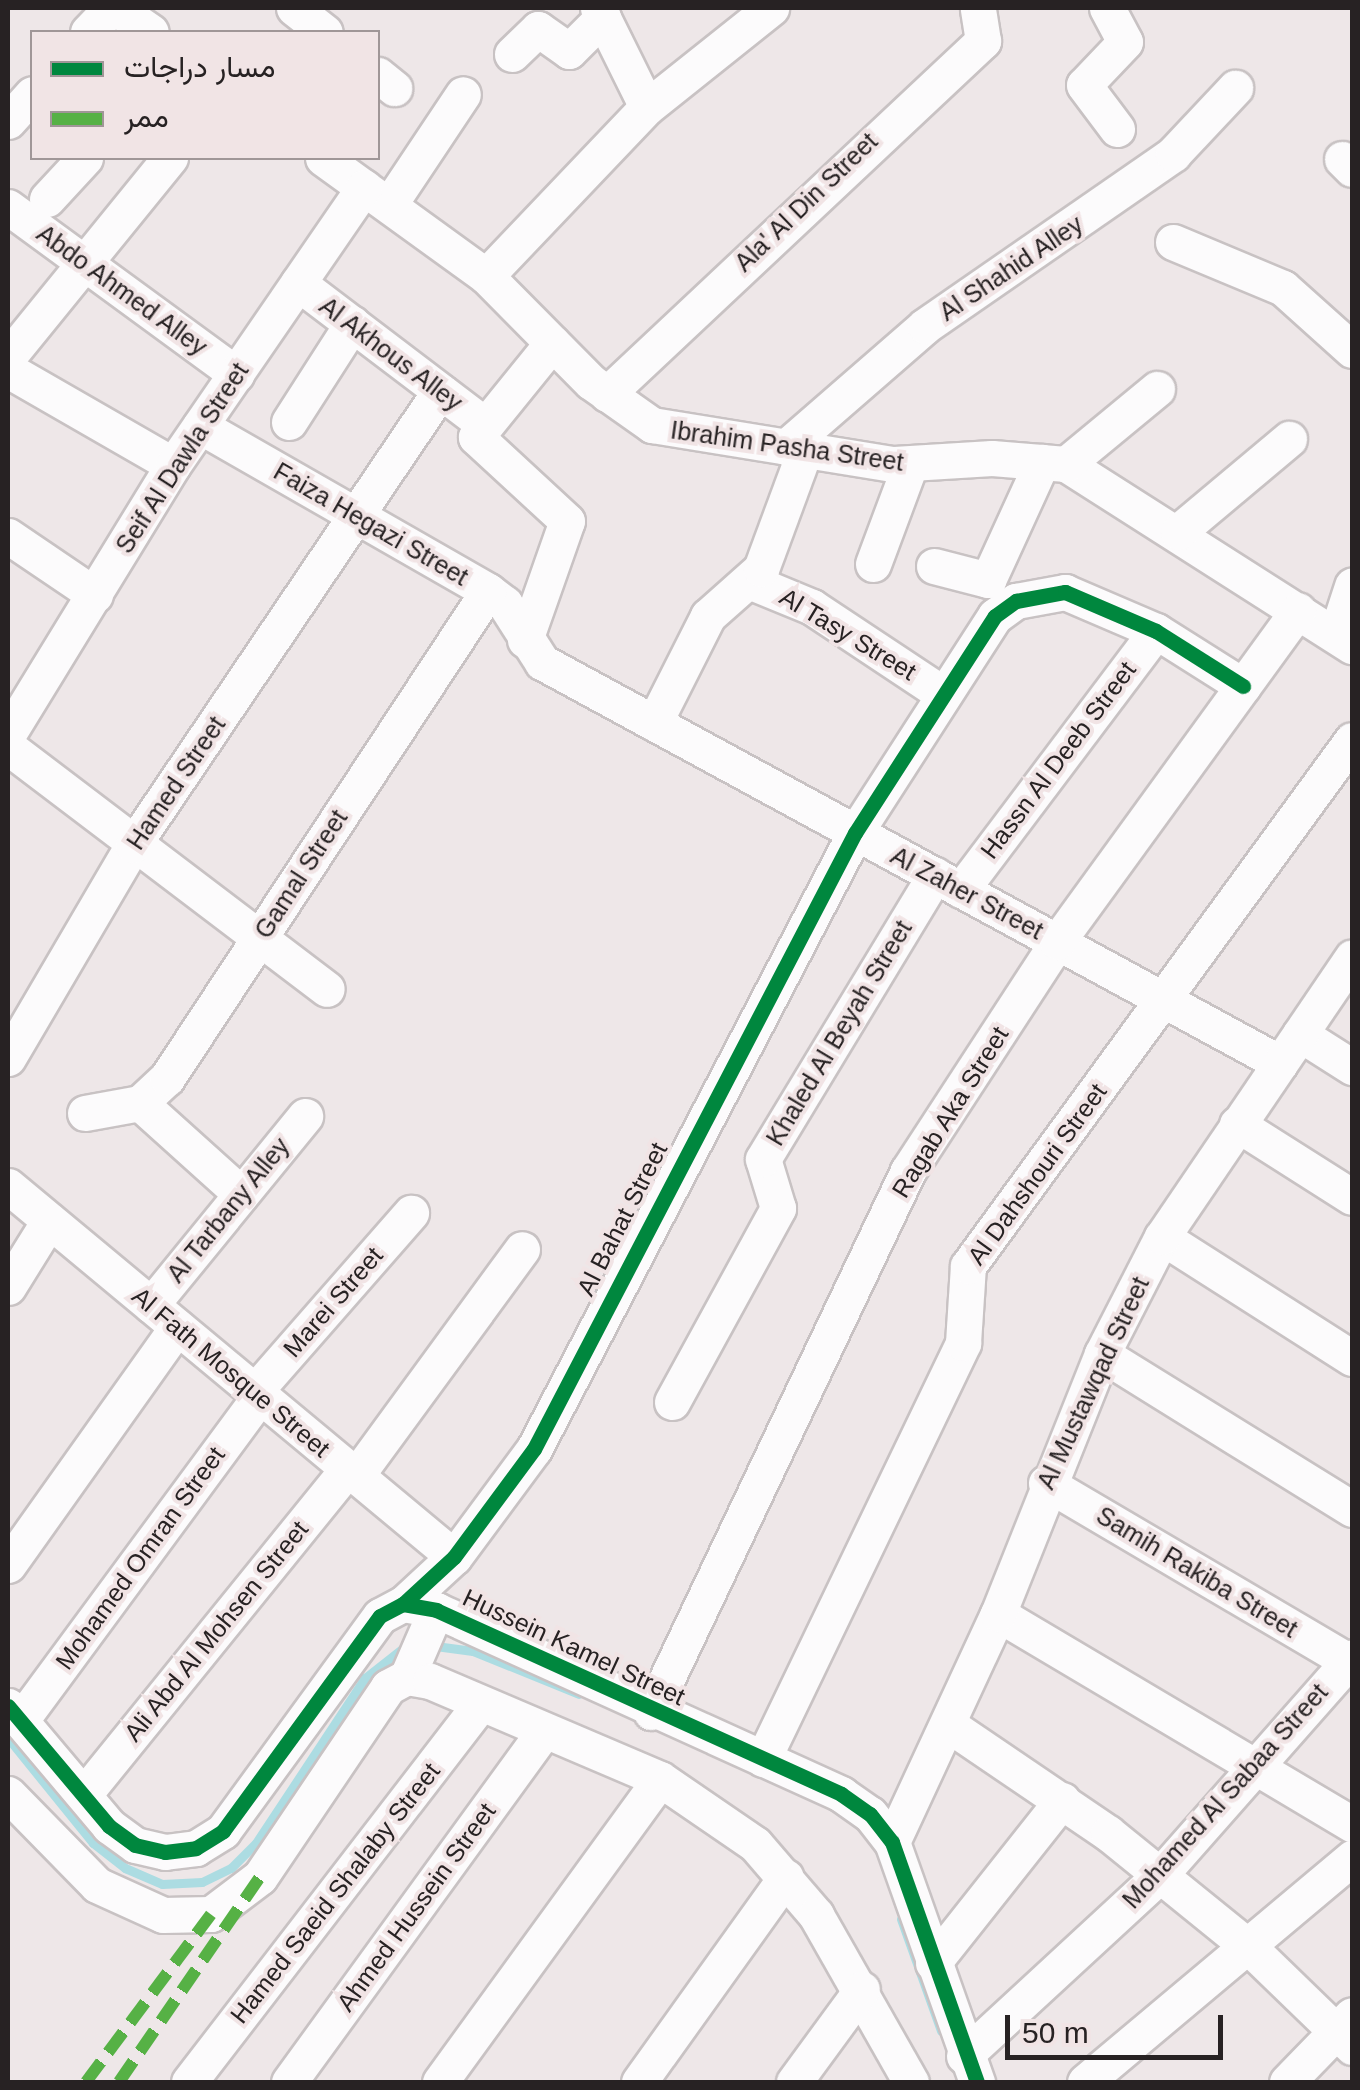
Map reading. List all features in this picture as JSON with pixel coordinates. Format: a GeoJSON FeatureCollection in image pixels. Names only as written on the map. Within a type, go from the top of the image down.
{"type":"FeatureCollection","features":[{"type":"Feature","properties":{"kind":"street"},"geometry":{"type":"LineString","coordinates":[[90,30],[114,8],[148,30]]}},
{"type":"Feature","properties":{"kind":"street"},"geometry":{"type":"LineString","coordinates":[[294,8],[322,30]]}},
{"type":"Feature","properties":{"kind":"street"},"geometry":{"type":"LineString","coordinates":[[486,276],[647,107],[771,8]]}},
{"type":"Feature","properties":{"kind":"street","name":"Ala' Al Din Street"},"geometry":{"type":"LineString","coordinates":[[607,394],[983,41],[978,8]]}},
{"type":"Feature","properties":{"kind":"street"},"geometry":{"type":"LineString","coordinates":[[1107,8],[1125,42],[1084,87],[1118,129]]}},
{"type":"Feature","properties":{"kind":"street"},"geometry":{"type":"LineString","coordinates":[[512,54],[538,29],[568,51],[600,12],[647,107]]}},
{"type":"Feature","properties":{"kind":"street","name":"Al Shahid Alley"},"geometry":{"type":"LineString","coordinates":[[795,449],[925,326],[1173,154],[1236,88]]}},
{"type":"Feature","properties":{"kind":"street","name":"Seif Al Dawla Street"},"geometry":{"type":"LineString","coordinates":[[8,734],[18,693],[95,595],[173,464],[298,283],[463,94]]}},
{"type":"Feature","properties":{"kind":"street"},"geometry":{"type":"LineString","coordinates":[[8,121],[30,96]]}},
{"type":"Feature","properties":{"kind":"street"},"geometry":{"type":"LineString","coordinates":[[48,199],[83,160]]}},
{"type":"Feature","properties":{"kind":"street"},"geometry":{"type":"LineString","coordinates":[[8,357],[168,160]]}},
{"type":"Feature","properties":{"kind":"street","name":"Ibrahim Pasha Street"},"geometry":{"type":"LineString","coordinates":[[327,160],[486,276],[607,394],[668,431],[910,464],[1054,463]]}},
{"type":"Feature","properties":{"kind":"street","name":"Abdo Ahmed Alley"},"geometry":{"type":"LineString","coordinates":[[8,207],[236,374]]}},
{"type":"Feature","properties":{"kind":"street"},"geometry":{"type":"LineString","coordinates":[[1173,242],[1283,288],[1352,350]]}},
{"type":"Feature","properties":{"kind":"street","name":"Al Akhous Alley"},"geometry":{"type":"LineString","coordinates":[[298,283],[485,425]]}},
{"type":"Feature","properties":{"kind":"street"},"geometry":{"type":"LineString","coordinates":[[289,422],[352,324]]}},
{"type":"Feature","properties":{"kind":"street"},"geometry":{"type":"LineString","coordinates":[[526,640],[568,524],[478,440],[485,425],[552,343]]}},
{"type":"Feature","properties":{"kind":"street"},"geometry":{"type":"LineString","coordinates":[[8,370],[173,464]]}},
{"type":"Feature","properties":{"kind":"street"},"geometry":{"type":"LineString","coordinates":[[934,566],[988,580],[1054,463],[1157,389]]}},
{"type":"Feature","properties":{"kind":"street","name":"Hamed Street"},"geometry":{"type":"LineString","coordinates":[[8,1058],[133,845],[360,518],[440,391]]}},
{"type":"Feature","properties":{"kind":"street","name":"Faiza Hegazi Street"},"geometry":{"type":"LineString","coordinates":[[200,426],[488,592],[505,604],[526,640]]}},
{"type":"Feature","properties":{"kind":"street"},"geometry":{"type":"LineString","coordinates":[[1178,532],[1288,440]]}},
{"type":"Feature","properties":{"kind":"street"},"geometry":{"type":"LineString","coordinates":[[654,723],[708,616],[764,565],[795,449]]}},
{"type":"Feature","properties":{"kind":"street"},"geometry":{"type":"LineString","coordinates":[[1054,463],[1178,532],[1344,641],[1352,586]]}},
{"type":"Feature","properties":{"kind":"street"},"geometry":{"type":"LineString","coordinates":[[873,564],[910,464]]}},
{"type":"Feature","properties":{"kind":"street"},"geometry":{"type":"LineString","coordinates":[[8,536],[95,595]]}},
{"type":"Feature","properties":{"kind":"street","name":"Al Tasy Street"},"geometry":{"type":"LineString","coordinates":[[749,581],[812,607],[943,694]]}},
{"type":"Feature","properties":{"kind":"street","name":"Gamal Street"},"geometry":{"type":"LineString","coordinates":[[140,1103],[167,1078],[488,592]]}},
{"type":"Feature","properties":{"kind":"street","name":"Al Bahat Street"},"geometry":{"type":"LineString","coordinates":[[420,1607],[534,1450],[855,833],[995,616],[1040,593],[1089,600],[1156,631],[1242,686]]}},
{"type":"Feature","properties":{"kind":"street","name":"Ragab Aka Street"},"geometry":{"type":"LineString","coordinates":[[651,1712],[908,1171],[1057,942],[1298,610]]}},
{"type":"Feature","properties":{"kind":"street","name":"Hassn Al Deeb Street"},"geometry":{"type":"LineString","coordinates":[[948,883],[1156,631]]}},
{"type":"Feature","properties":{"kind":"street","name":"Al Zaher Street"},"geometry":{"type":"LineString","coordinates":[[526,640],[542,662],[1280,1064]]}},
{"type":"Feature","properties":{"kind":"street","name":"Al Dahshouri Street"},"geometry":{"type":"LineString","coordinates":[[763,1760],[962,1343],[968,1266],[1352,740]]}},
{"type":"Feature","properties":{"kind":"street"},"geometry":{"type":"LineString","coordinates":[[8,747],[328,989]]}},
{"type":"Feature","properties":{"kind":"street","name":"Khaled Al Beyah Street"},"geometry":{"type":"LineString","coordinates":[[672,1402],[778,1208],[763,1159],[948,883]]}},
{"type":"Feature","properties":{"kind":"street","name":"Al Mustawqad Street"},"geometry":{"type":"LineString","coordinates":[[892,1842],[998,1614],[1046,1483],[1102,1354],[1162,1237],[1352,957]]}},
{"type":"Feature","properties":{"kind":"street"},"geometry":{"type":"LineString","coordinates":[[1300,1034],[1352,1068]]}},
{"type":"Feature","properties":{"kind":"street"},"geometry":{"type":"LineString","coordinates":[[85,1113],[140,1103],[241,1194]]}},
{"type":"Feature","properties":{"kind":"street","name":"Al Tarbany Alley"},"geometry":{"type":"LineString","coordinates":[[8,1565],[241,1194],[304,1116]]}},
{"type":"Feature","properties":{"kind":"street"},"geometry":{"type":"LineString","coordinates":[[1237,1124],[1352,1197]]}},
{"type":"Feature","properties":{"kind":"street","name":"Al Fath Mosque Street"},"geometry":{"type":"LineString","coordinates":[[8,1186],[454,1558]]}},
{"type":"Feature","properties":{"kind":"street","name":"Marei Street"},"geometry":{"type":"LineString","coordinates":[[258,1394],[411,1213]]}},
{"type":"Feature","properties":{"kind":"street"},"geometry":{"type":"LineString","coordinates":[[8,1287],[49,1220]]}},
{"type":"Feature","properties":{"kind":"street"},"geometry":{"type":"LineString","coordinates":[[1162,1237],[1352,1358]]}},
{"type":"Feature","properties":{"kind":"street","name":"Ali Abd Al Mohsen Street"},"geometry":{"type":"LineString","coordinates":[[85,1793],[352,1472],[522,1249]]}},
{"type":"Feature","properties":{"kind":"street"},"geometry":{"type":"LineString","coordinates":[[1102,1354],[1352,1509]]}},
{"type":"Feature","properties":{"kind":"street","name":"Mohamed Omran Street"},"geometry":{"type":"LineString","coordinates":[[14,1713],[258,1394]]}},
{"type":"Feature","properties":{"kind":"street","name":"Samih Rakiba Street"},"geometry":{"type":"LineString","coordinates":[[1046,1483],[1350,1659]]}},
{"type":"Feature","properties":{"kind":"street"},"geometry":{"type":"LineString","coordinates":[[14,1713],[135,1845],[180,1850],[223,1832],[371,1626],[420,1607]]}},
{"type":"Feature","properties":{"kind":"street"},"geometry":{"type":"LineString","coordinates":[[407,1677],[420,1607]]}},
{"type":"Feature","properties":{"kind":"street","name":"Hussein Kamel Street"},"geometry":{"type":"LineString","coordinates":[[420,1607],[841,1794],[892,1842],[971,2069]]}},
{"type":"Feature","properties":{"kind":"street"},"geometry":{"type":"LineString","coordinates":[[998,1614],[1258,1762],[1352,1824]]}},
{"type":"Feature","properties":{"kind":"street","name":"Mohamed Al Sabaa Street"},"geometry":{"type":"LineString","coordinates":[[971,2069],[1160,1875],[1350,1659]]}},
{"type":"Feature","properties":{"kind":"street"},"geometry":{"type":"LineString","coordinates":[[8,1794],[97,1885],[163,1915],[211,1914],[260,1877],[388,1687],[407,1677],[481,1703],[660,1779],[728,1822],[786,1877],[862,1989],[911,2082]]}},
{"type":"Feature","properties":{"kind":"street","name":"Hamed Saeid Shalaby Street"},"geometry":{"type":"LineString","coordinates":[[189,2082],[481,1703]]}},
{"type":"Feature","properties":{"kind":"street"},"geometry":{"type":"LineString","coordinates":[[949,1724],[1062,1800],[1160,1875],[1348,2032],[1287,2082]]}},
{"type":"Feature","properties":{"kind":"street","name":"Ahmed Hussein Street"},"geometry":{"type":"LineString","coordinates":[[289,2082],[543,1732]]}},
{"type":"Feature","properties":{"kind":"street"},"geometry":{"type":"LineString","coordinates":[[440,2082],[660,1779]]}},
{"type":"Feature","properties":{"kind":"street"},"geometry":{"type":"LineString","coordinates":[[933,1963],[1062,1800]]}},
{"type":"Feature","properties":{"kind":"street"},"geometry":{"type":"LineString","coordinates":[[1085,2082],[1251,1949],[1352,1858]]}},
{"type":"Feature","properties":{"kind":"street"},"geometry":{"type":"LineString","coordinates":[[639,2082],[786,1877]]}},
{"type":"Feature","properties":{"kind":"street"},"geometry":{"type":"LineString","coordinates":[[794,2082],[862,1989]]}},
{"type":"Feature","properties":{"kind":"waterway"},"geometry":{"type":"LineString","coordinates":[[8,1738],[93,1843],[125,1868],[162,1884],[202,1882],[231,1868],[256,1843],[365,1678],[408,1644]]}},
{"type":"Feature","properties":{"kind":"waterway"},"geometry":{"type":"LineString","coordinates":[[428,1645],[473,1651],[579,1694]]}},
{"type":"Feature","properties":{"kind":"waterway"},"geometry":{"type":"LineString","coordinates":[[901,1919],[941,2031]]}},
{"type":"Feature","properties":{"kind":"marked path"},"geometry":{"type":"LineString","coordinates":[[119,2082],[260,1877]]}},
{"type":"Feature","properties":{"kind":"marked path"},"geometry":{"type":"LineString","coordinates":[[86,2082],[211,1914]]}},
{"type":"Feature","properties":{"kind":"cycle path"},"geometry":{"type":"LineString","coordinates":[[403,1604],[454,1557],[534,1449],[855,833],[995,616],[1016,601],[1065,592],[1156,631],[1243,686]]}},
{"type":"Feature","properties":{"kind":"cycle path"},"geometry":{"type":"LineString","coordinates":[[8,1706],[109,1826],[135,1845],[165,1852],[196,1848],[223,1831],[380,1616],[403,1604],[436,1610],[841,1794],[870,1814],[892,1842],[977,2082]]}}]}
